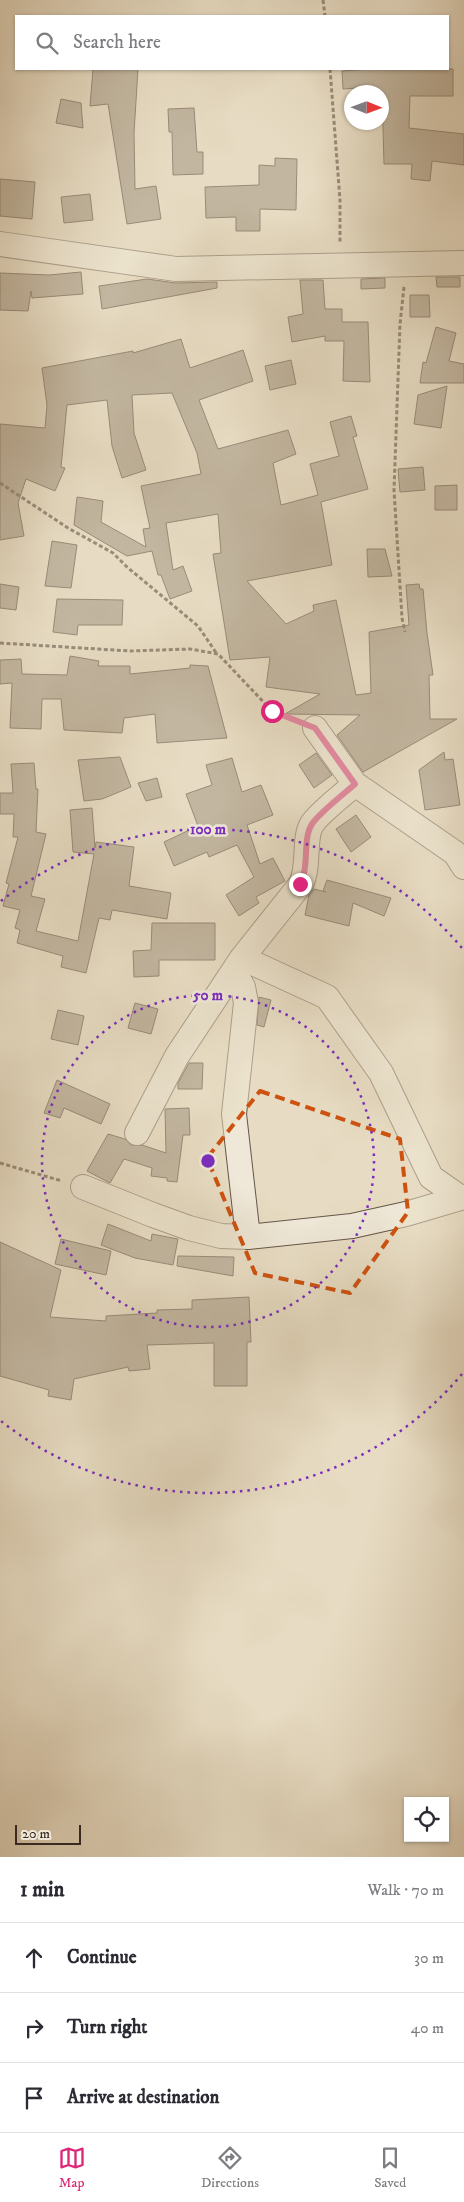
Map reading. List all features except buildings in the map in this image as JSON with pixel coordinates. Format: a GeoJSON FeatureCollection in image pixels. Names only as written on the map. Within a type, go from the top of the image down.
{"type":"FeatureCollection","features":[{"type":"Feature","properties":{"kind":"street"},"geometry":{"type":"LineString","coordinates":[[0,244],[176,269],[464,262]]}},
{"type":"Feature","properties":{"kind":"street"},"geometry":{"type":"LineString","coordinates":[[315,728],[355,784],[455,842],[455,853],[464,866]]}},
{"type":"Feature","properties":{"kind":"street"},"geometry":{"type":"LineString","coordinates":[[138,1133],[177,1056],[238,965],[306,874],[309,834],[312,824],[355,784]]}},
{"type":"Feature","properties":{"kind":"street"},"geometry":{"type":"LineString","coordinates":[[238,965],[327,997],[381,1073],[431,1177],[462,1198]]}},
{"type":"Feature","properties":{"kind":"street"},"geometry":{"type":"LineString","coordinates":[[238,965],[246,1003],[234,1114],[248,1237]]}},
{"type":"Feature","properties":{"kind":"street"},"geometry":{"type":"LineString","coordinates":[[83,1187],[189,1228],[220,1236],[248,1237],[352,1226],[406,1214],[462,1198]]}},
{"type":"Feature","properties":{"kind":"path"},"geometry":{"type":"LineString","coordinates":[[323,0],[325,15]]}},
{"type":"Feature","properties":{"kind":"path"},"geometry":{"type":"LineString","coordinates":[[330,70],[340,200],[340,245]]}},
{"type":"Feature","properties":{"kind":"path"},"geometry":{"type":"LineString","coordinates":[[404,280],[400,324],[394,490],[402,618],[405,632]]}},
{"type":"Feature","properties":{"kind":"path"},"geometry":{"type":"LineString","coordinates":[[0,483],[68,528],[113,553],[127,568],[198,626],[218,654],[272,711],[315,728]]}},
{"type":"Feature","properties":{"kind":"path"},"geometry":{"type":"LineString","coordinates":[[0,643],[130,651],[190,649],[218,654]]}},
{"type":"Feature","properties":{"kind":"path"},"geometry":{"type":"LineString","coordinates":[[0,1163],[83,1187]]}},
{"type":"Feature","properties":{"kind":"highlighted area"},"geometry":{"type":"Polygon","coordinates":[[[260,1091],[400,1139],[408,1212],[350,1293],[255,1273],[207,1158],[260,1091]]]}},
{"type":"Feature","properties":{"kind":"route"},"geometry":{"type":"LineString","coordinates":[[272,711],[315,728],[355,784],[312,824],[309,834],[306,874],[300,884]]}}]}
